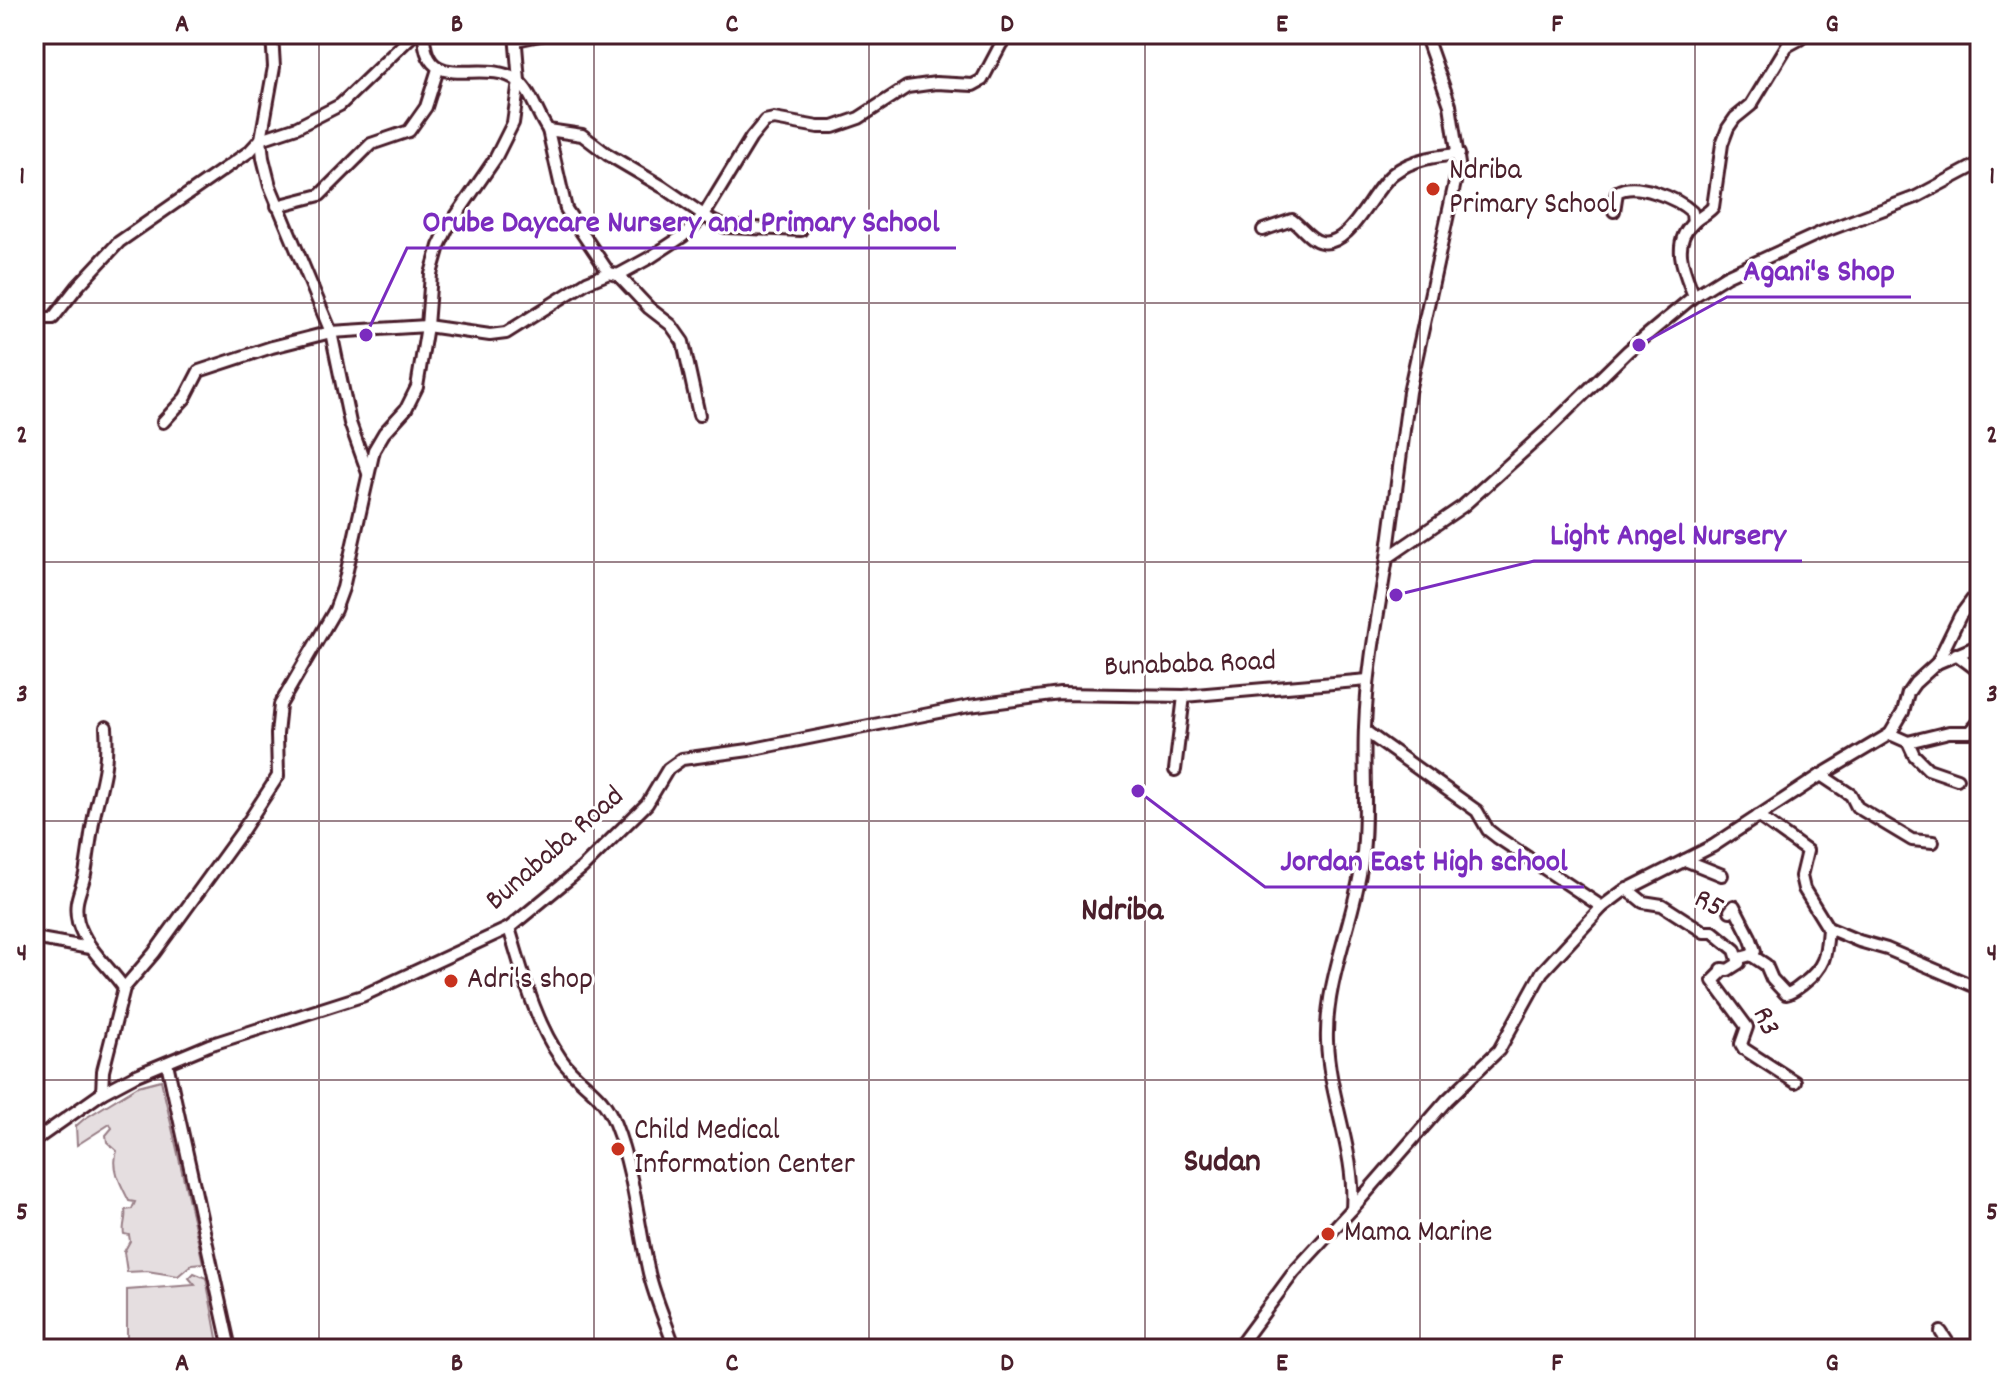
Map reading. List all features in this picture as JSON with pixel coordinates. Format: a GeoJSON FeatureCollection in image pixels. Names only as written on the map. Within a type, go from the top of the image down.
{"type":"FeatureCollection","features":[{"type":"Feature","properties":{"kind":"street"},"geometry":{"type":"LineString","coordinates":[[272,34],[274,67],[261,139],[263,158],[277,206],[331,332],[350,423],[368,475]]}},
{"type":"Feature","properties":{"kind":"street"},"geometry":{"type":"LineString","coordinates":[[34,318],[53,318],[119,242],[250,151],[261,139],[297,127],[340,105],[414,34]]}},
{"type":"Feature","properties":{"kind":"street"},"geometry":{"type":"LineString","coordinates":[[424,34],[429,62],[438,69],[495,72],[519,81],[548,130],[566,209],[613,274],[678,333],[683,342],[699,415]]}},
{"type":"Feature","properties":{"kind":"street"},"geometry":{"type":"LineString","coordinates":[[102,1093],[103,1071],[124,988],[154,953],[233,845],[278,776],[280,705],[335,610],[378,442],[413,398],[427,326],[431,274],[439,246],[504,143],[513,123],[519,81],[515,37],[545,34]]}},
{"type":"Feature","properties":{"kind":"street"},"geometry":{"type":"LineString","coordinates":[[163,422],[185,398],[199,371],[272,347],[331,332],[427,326],[490,335],[506,333],[587,282],[613,274],[675,243],[704,215],[765,121],[774,119],[833,127],[859,118],[907,87],[936,83],[973,85],[982,80],[1001,44],[1010,34]]}},
{"type":"Feature","properties":{"kind":"street"},"geometry":{"type":"LineString","coordinates":[[1352,1209],[1350,1155],[1332,1083],[1327,1042],[1328,1012],[1363,859],[1368,680],[1409,392],[1456,180],[1459,154],[1450,105],[1425,34]]}},
{"type":"Feature","properties":{"kind":"street"},"geometry":{"type":"LineString","coordinates":[[1694,296],[1681,259],[1681,244],[1693,223],[1713,207],[1722,144],[1728,128],[1751,105],[1787,46],[1803,34]]}},
{"type":"Feature","properties":{"kind":"street"},"geometry":{"type":"LineString","coordinates":[[277,206],[320,195],[371,144],[409,131],[426,107],[438,69]]}},
{"type":"Feature","properties":{"kind":"street"},"geometry":{"type":"LineString","coordinates":[[548,130],[582,135],[714,222],[738,229],[801,230]]}},
{"type":"Feature","properties":{"kind":"street"},"geometry":{"type":"LineString","coordinates":[[250,151],[263,158]]}},
{"type":"Feature","properties":{"kind":"street"},"geometry":{"type":"LineString","coordinates":[[1263,230],[1292,220],[1315,240],[1328,243],[1356,225],[1376,190],[1399,169],[1424,159],[1459,154]]}},
{"type":"Feature","properties":{"kind":"street"},"geometry":{"type":"LineString","coordinates":[[1387,558],[1463,506],[1628,351],[1694,296],[1726,276],[1820,233],[1916,197],[1980,163]]}},
{"type":"Feature","properties":{"kind":"street"},"geometry":{"type":"LineString","coordinates":[[1614,211],[1619,189],[1641,189],[1683,203],[1692,212],[1693,223]]}},
{"type":"Feature","properties":{"kind":"street"},"geometry":{"type":"LineString","coordinates":[[1237,1349],[1294,1272],[1447,1100],[1499,1050],[1542,972],[1602,907],[1627,889],[1713,846],[1890,734],[1903,712],[1908,693],[1937,663],[1960,616],[1980,589]]}},
{"type":"Feature","properties":{"kind":"street"},"geometry":{"type":"LineString","coordinates":[[1937,663],[1980,645]]}},
{"type":"Feature","properties":{"kind":"street"},"geometry":{"type":"LineString","coordinates":[[1945,646],[1980,672]]}},
{"type":"Feature","properties":{"kind":"street","name":"Bunababa Road"},"geometry":{"type":"LineString","coordinates":[[34,1141],[102,1093],[167,1063],[209,1045],[362,996],[509,928],[582,868],[647,804],[668,769],[682,759],[749,750],[969,706],[1060,694],[1184,696],[1368,680]]}},
{"type":"Feature","properties":{"kind":"street"},"geometry":{"type":"LineString","coordinates":[[1175,770],[1184,696]]}},
{"type":"Feature","properties":{"kind":"street"},"geometry":{"type":"LineString","coordinates":[[1890,734],[1908,742],[1949,732],[1970,732],[1980,721]]}},
{"type":"Feature","properties":{"kind":"street"},"geometry":{"type":"LineString","coordinates":[[106,727],[108,754],[105,779],[84,880],[76,896],[78,922],[90,948],[124,988]]}},
{"type":"Feature","properties":{"kind":"street"},"geometry":{"type":"LineString","coordinates":[[1365,731],[1477,811],[1488,830],[1497,837],[1602,907]]}},
{"type":"Feature","properties":{"kind":"street"},"geometry":{"type":"LineString","coordinates":[[1908,742],[1914,755],[1928,769],[1957,779]]}},
{"type":"Feature","properties":{"kind":"street"},"geometry":{"type":"LineString","coordinates":[[1821,775],[1851,795],[1857,807],[1901,834],[1912,840],[1933,842]]}},
{"type":"Feature","properties":{"kind":"street"},"geometry":{"type":"LineString","coordinates":[[1745,957],[1766,965],[1772,979],[1786,994],[1815,976],[1828,945],[1828,928],[1804,889],[1801,876],[1807,851],[1758,816]]}},
{"type":"Feature","properties":{"kind":"street"},"geometry":{"type":"LineString","coordinates":[[1685,860],[1722,875]]}},
{"type":"Feature","properties":{"kind":"street","name":"R5"},"geometry":{"type":"LineString","coordinates":[[1627,889],[1643,902],[1662,905],[1704,932],[1713,932],[1745,957],[1735,967],[1723,970]]}},
{"type":"Feature","properties":{"kind":"street"},"geometry":{"type":"LineString","coordinates":[[1730,911],[1734,906],[1755,951],[1745,957]]}},
{"type":"Feature","properties":{"kind":"street"},"geometry":{"type":"LineString","coordinates":[[509,928],[546,1036],[563,1062],[605,1102],[616,1126],[635,1192],[650,1278],[675,1349]]}},
{"type":"Feature","properties":{"kind":"street"},"geometry":{"type":"LineString","coordinates":[[1828,928],[1971,985],[1980,983]]}},
{"type":"Feature","properties":{"kind":"street"},"geometry":{"type":"LineString","coordinates":[[34,938],[90,948]]}},
{"type":"Feature","properties":{"kind":"street","name":"R3"},"geometry":{"type":"LineString","coordinates":[[1723,970],[1713,981],[1747,1027],[1741,1044],[1744,1049],[1795,1082]]}},
{"type":"Feature","properties":{"kind":"street"},"geometry":{"type":"LineString","coordinates":[[167,1063],[230,1349]]}},
{"type":"Feature","properties":{"kind":"street"},"geometry":{"type":"LineString","coordinates":[[1941,1332],[1952,1349]]}},
{"type":"Feature","properties":{"kind":"shaded area"},"geometry":{"type":"Polygon","coordinates":[[[161,1080],[203,1263],[192,1264],[178,1276],[147,1271],[127,1272],[124,1252],[130,1241],[129,1235],[124,1234],[125,1210],[132,1209],[135,1202],[129,1201],[118,1176],[115,1164],[117,1151],[107,1142],[106,1135],[112,1128],[110,1124],[77,1145],[76,1126],[84,1119],[138,1086],[161,1080]]]}},
{"type":"Feature","properties":{"kind":"shaded area"},"geometry":{"type":"Polygon","coordinates":[[[194,1273],[206,1278],[219,1349],[127,1349],[127,1290],[195,1285],[189,1278],[194,1273]]]}},
{"type":"Feature","properties":{"kind":"place","name":"Ndriba Primary School"},"geometry":{"type":"Point","coordinates":[1433,189]}},
{"type":"Feature","properties":{"kind":"place","name":"Orube Daycare Nursery and Primary School"},"geometry":{"type":"Point","coordinates":[366,335]}},
{"type":"Feature","properties":{"kind":"place","name":"Agani's Shop"},"geometry":{"type":"Point","coordinates":[1639,345]}},
{"type":"Feature","properties":{"kind":"place","name":"Light Angel Nursery"},"geometry":{"type":"Point","coordinates":[1396,595]}},
{"type":"Feature","properties":{"kind":"place","name":"Jordan East High school"},"geometry":{"type":"Point","coordinates":[1138,791]}},
{"type":"Feature","properties":{"kind":"place","name":"Adri's shop"},"geometry":{"type":"Point","coordinates":[451,981]}},
{"type":"Feature","properties":{"kind":"place","name":"Child Medical Information Center"},"geometry":{"type":"Point","coordinates":[618,1149]}},
{"type":"Feature","properties":{"kind":"place","name":"Mama Marine"},"geometry":{"type":"Point","coordinates":[1328,1234]}},
{"type":"Feature","properties":{"kind":"district","name":"Ndriba"},"geometry":{"type":"Point","coordinates":[1122,912]}},
{"type":"Feature","properties":{"kind":"district","name":"Sudan"},"geometry":{"type":"Point","coordinates":[1222,1163]}}]}
